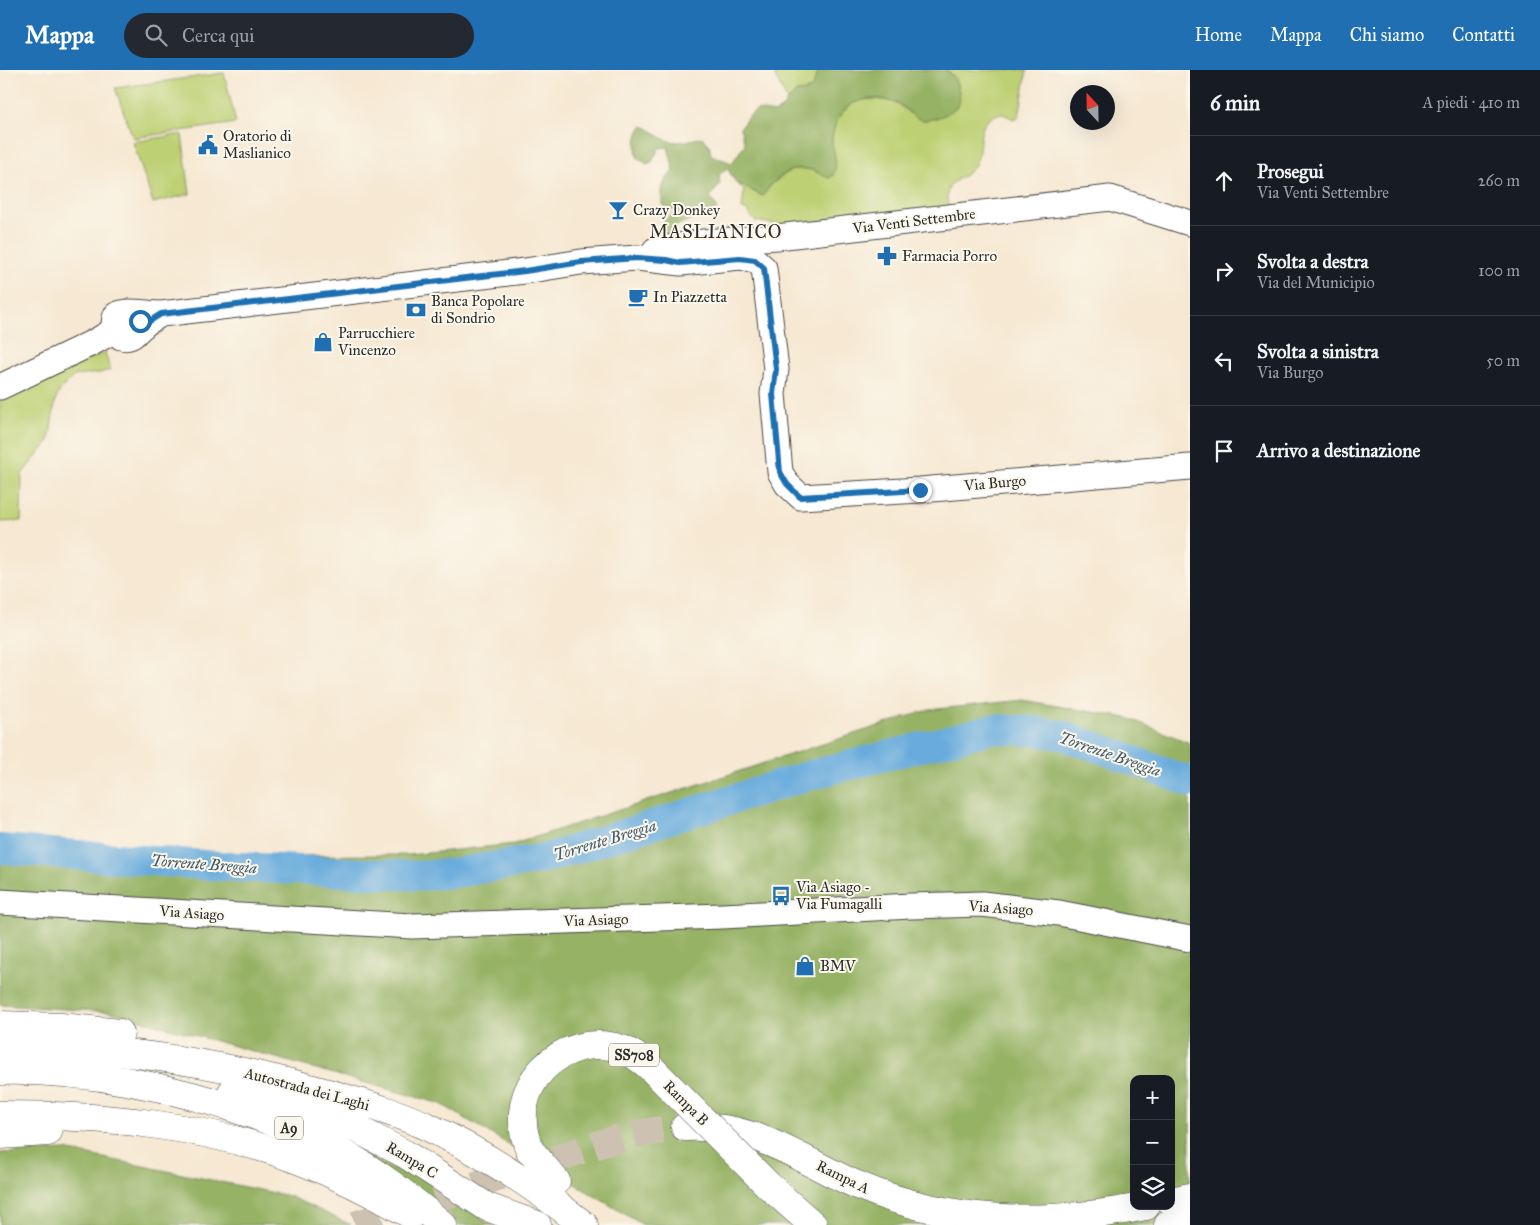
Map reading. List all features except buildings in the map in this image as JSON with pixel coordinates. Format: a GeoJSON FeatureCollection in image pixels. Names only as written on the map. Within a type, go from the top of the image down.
{"type":"FeatureCollection","features":[{"type":"Feature","properties":{"kind":"main road"},"geometry":{"type":"LineString","coordinates":[[0,1025],[60,1027],[121,1033],[157,1039],[209,1053],[304,1086]]}},
{"type":"Feature","properties":{"kind":"main road","name":"Autostrada dei Laghi"},"geometry":{"type":"LineString","coordinates":[[0,1046],[60,1047],[127,1052],[221,1068],[304,1086],[376,1107],[428,1126],[468,1147],[517,1177],[584,1225]]}},
{"type":"Feature","properties":{"kind":"main road","name":"Rampa B"},"geometry":{"type":"LineString","coordinates":[[601,1225],[556,1180],[530,1150],[525,1136],[523,1115],[526,1099],[533,1082],[549,1063],[564,1053],[581,1047],[606,1046],[623,1050],[644,1062],[768,1185],[813,1225]]}},
{"type":"Feature","properties":{"kind":"main road","name":"A9"},"geometry":{"type":"LineString","coordinates":[[0,1071],[114,1078],[167,1089],[223,1104],[309,1136],[368,1168],[395,1186],[443,1225]]}},
{"type":"Feature","properties":{"kind":"main road","name":"Rampa C"},"geometry":{"type":"LineString","coordinates":[[114,1078],[194,1086],[234,1092],[283,1103],[357,1129],[404,1154],[488,1207],[536,1225]]}},
{"type":"Feature","properties":{"kind":"main road"},"geometry":{"type":"LineString","coordinates":[[0,1115],[76,1117],[147,1124],[178,1128],[258,1147],[298,1160],[335,1176],[428,1225]]}},
{"type":"Feature","properties":{"kind":"main road","name":"Rampa A"},"geometry":{"type":"LineString","coordinates":[[685,1127],[704,1126],[745,1133],[775,1144],[842,1178],[889,1198],[944,1213],[988,1220],[1035,1221],[1078,1218],[1130,1209]]}},
{"type":"Feature","properties":{"kind":"main road"},"geometry":{"type":"LineString","coordinates":[[0,1135],[31,1132],[97,1131],[258,1147]]}},
{"type":"Feature","properties":{"kind":"main road"},"geometry":{"type":"LineString","coordinates":[[1175,1200],[1190,1197]]}},
{"type":"Feature","properties":{"kind":"main road"},"geometry":{"type":"LineString","coordinates":[[1168,1225],[1190,1218]]}},
{"type":"Feature","properties":{"kind":"street","name":"Via Venti Settembre"},"geometry":{"type":"LineString","coordinates":[[637,258],[649,251],[703,242],[777,237],[1110,198],[1190,223]]}},
{"type":"Feature","properties":{"kind":"street","name":"Via Venti Settembre"},"geometry":{"type":"LineString","coordinates":[[0,387],[115,330],[121,337],[126,338],[135,335],[138,320],[161,314],[525,271],[581,262],[637,258],[680,263],[740,258],[755,260],[764,268],[776,369],[773,394],[780,472],[787,484],[800,497]]}},
{"type":"Feature","properties":{"kind":"street","name":"Via Burgo"},"geometry":{"type":"LineString","coordinates":[[800,497],[920,490],[1190,467]]}},
{"type":"Feature","properties":{"kind":"street","name":"Via Asiago"},"geometry":{"type":"LineString","coordinates":[[0,902],[412,926],[723,916],[982,904],[1059,912],[1190,939]]}},
{"type":"Feature","properties":{"kind":"green space"},"geometry":{"type":"Polygon","coordinates":[[[774,70],[819,70],[810,89],[796,92],[787,100],[774,70]]]}},
{"type":"Feature","properties":{"kind":"green space"},"geometry":{"type":"Polygon","coordinates":[[[819,70],[945,70],[955,80],[960,101],[948,113],[937,118],[922,120],[897,103],[882,99],[858,101],[846,108],[838,118],[832,139],[836,165],[833,175],[829,178],[812,170],[797,169],[783,174],[763,196],[736,183],[727,168],[719,175],[720,185],[710,196],[718,209],[678,225],[657,242],[652,240],[664,221],[676,212],[663,205],[661,195],[667,178],[674,171],[668,147],[659,148],[652,162],[647,164],[637,157],[637,137],[642,126],[664,139],[675,142],[702,137],[709,144],[711,155],[732,163],[745,144],[740,128],[748,117],[757,110],[775,113],[783,108],[787,100],[796,92],[812,87],[819,70]]]}},
{"type":"Feature","properties":{"kind":"green space"},"geometry":{"type":"Polygon","coordinates":[[[945,70],[1027,70],[1019,117],[1013,119],[998,114],[987,121],[981,132],[976,163],[972,169],[955,181],[948,190],[949,208],[798,228],[755,221],[746,210],[742,209],[744,190],[736,183],[747,186],[755,193],[792,170],[804,169],[829,178],[833,176],[835,162],[832,138],[836,123],[844,110],[856,102],[872,99],[892,102],[910,114],[951,73],[945,70]]]}},
{"type":"Feature","properties":{"kind":"green space"},"geometry":{"type":"Polygon","coordinates":[[[224,73],[236,123],[133,138],[115,88],[224,73]]]}},
{"type":"Feature","properties":{"kind":"green space"},"geometry":{"type":"Polygon","coordinates":[[[182,134],[190,194],[153,203],[133,142],[182,134]]]}},
{"type":"Feature","properties":{"kind":"green space"},"geometry":{"type":"Polygon","coordinates":[[[105,352],[110,370],[74,376],[60,390],[55,402],[49,441],[22,474],[21,521],[0,522],[0,400],[105,352]]]}},
{"type":"Feature","properties":{"kind":"green space"},"geometry":{"type":"Polygon","coordinates":[[[1022,700],[1128,718],[1190,743],[1190,1225],[643,1225],[441,1104],[112,1012],[0,1005],[0,838],[175,856],[408,855],[514,844],[928,710],[1022,700]]]}},
{"type":"Feature","properties":{"kind":"green space"},"geometry":{"type":"Polygon","coordinates":[[[275,1109],[383,1151],[490,1224],[495,1225],[459,1225],[449,1214],[275,1109]]]}},
{"type":"Feature","properties":{"kind":"green space"},"geometry":{"type":"Polygon","coordinates":[[[65,1150],[289,1196],[351,1225],[0,1225],[0,1153],[65,1150]]]}},
{"type":"Feature","properties":{"kind":"waterway","name":"Torrente Breggia"},"geometry":{"type":"LineString","coordinates":[[0,849],[218,866],[420,876],[454,873],[547,858],[807,776],[992,729],[1034,731],[1062,735],[1190,782]]}},
{"type":"Feature","properties":{"kind":"tunnel"},"geometry":{"type":"LineString","coordinates":[[355,1225],[600,1144],[635,1134],[685,1127]]}},
{"type":"Feature","properties":{"kind":"place","name":"Oratorio di Maslianico"},"geometry":{"type":"Point","coordinates":[208,145]}},
{"type":"Feature","properties":{"kind":"place","name":"Crazy Donkey"},"geometry":{"type":"Point","coordinates":[618,210]}},
{"type":"Feature","properties":{"kind":"place","name":"Farmacia Porro"},"geometry":{"type":"Point","coordinates":[887,256]}},
{"type":"Feature","properties":{"kind":"place","name":"In Piazzetta"},"geometry":{"type":"Point","coordinates":[638,297]}},
{"type":"Feature","properties":{"kind":"place","name":"Banca Popolare di Sondrio"},"geometry":{"type":"Point","coordinates":[416,310]}},
{"type":"Feature","properties":{"kind":"place","name":"Parrucchiere Vincenzo"},"geometry":{"type":"Point","coordinates":[323,342]}},
{"type":"Feature","properties":{"kind":"place","name":"Via Asiago - Via Fumagalli"},"geometry":{"type":"Point","coordinates":[781,896]}},
{"type":"Feature","properties":{"kind":"place","name":"BMV"},"geometry":{"type":"Point","coordinates":[805,966]}},
{"type":"Feature","properties":{"kind":"district","name":"MASLIANICO"},"geometry":{"type":"Point","coordinates":[716,232]}},
{"type":"Feature","properties":{"kind":"route"},"geometry":{"type":"LineString","coordinates":[[140,321],[140,327],[161,314],[478,275],[525,271],[581,262],[604,262],[637,258],[680,263],[740,258],[755,260],[764,268],[776,369],[773,394],[780,472],[787,484],[800,497],[920,490]]}}]}
